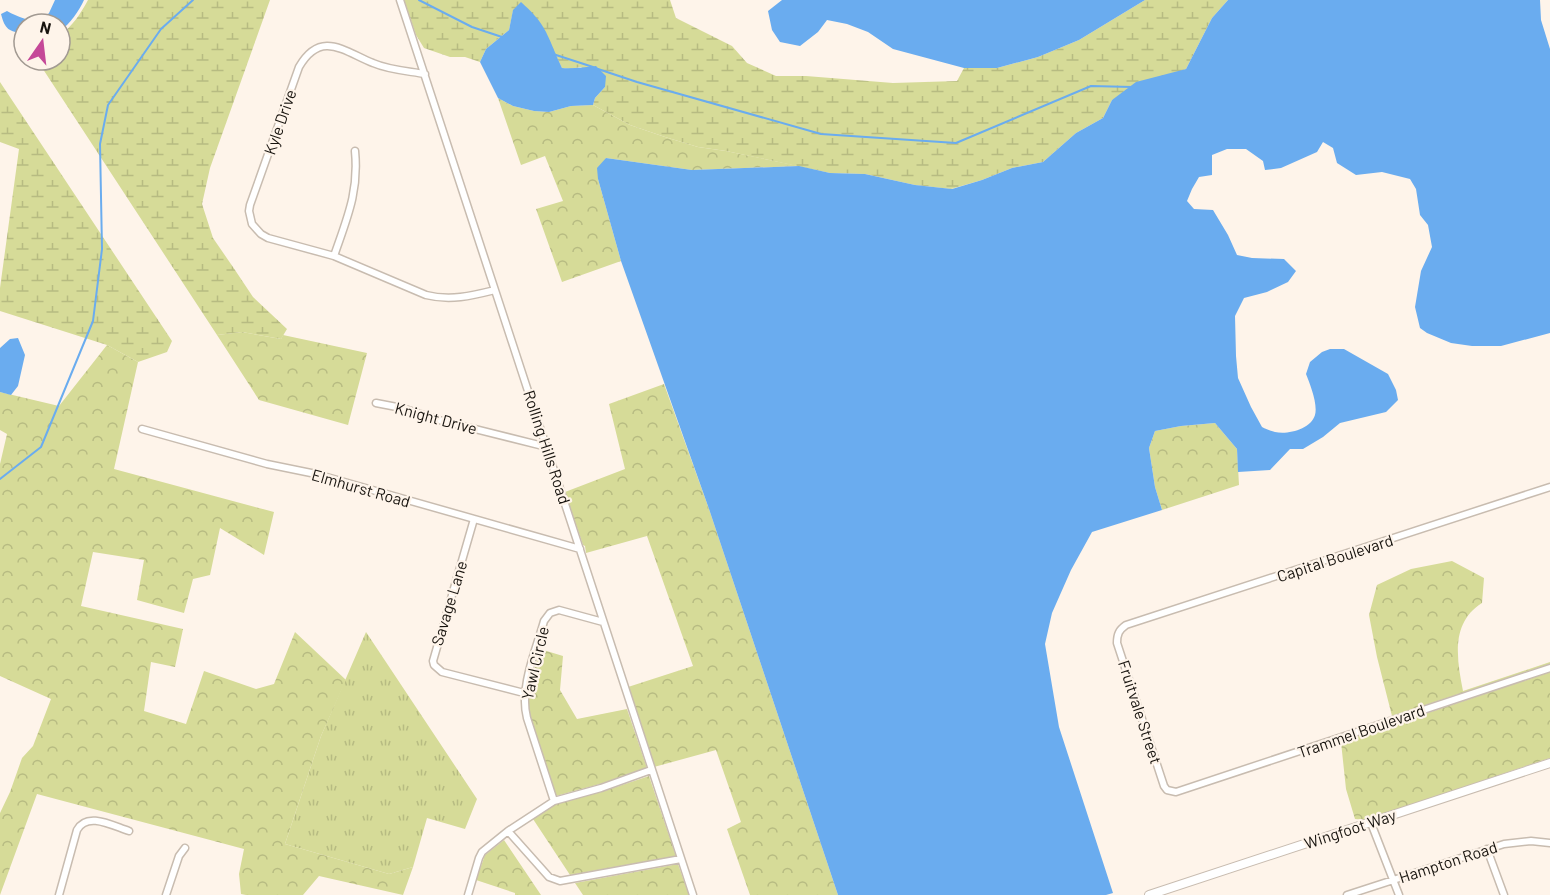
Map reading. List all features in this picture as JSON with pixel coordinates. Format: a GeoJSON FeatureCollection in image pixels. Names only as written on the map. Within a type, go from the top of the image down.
{"type":"FeatureCollection","features":[{"type":"Feature","properties":{"kind":"street","name":"Rolling Hills Road"},"geometry":{"type":"LineString","coordinates":[[400,0],[693,895]]}},
{"type":"Feature","properties":{"kind":"street","name":"Kyle Drive"},"geometry":{"type":"LineString","coordinates":[[425,74],[372,63],[344,49],[331,46],[311,52],[299,67],[250,205],[250,218],[257,230],[268,238],[334,256],[416,292],[437,298],[462,297],[495,290]]}},
{"type":"Feature","properties":{"kind":"street"},"geometry":{"type":"LineString","coordinates":[[334,256],[356,187],[355,151]]}},
{"type":"Feature","properties":{"kind":"street","name":"Knight Drive"},"geometry":{"type":"LineString","coordinates":[[376,403],[547,447]]}},
{"type":"Feature","properties":{"kind":"street","name":"Elmhurst Road"},"geometry":{"type":"LineString","coordinates":[[142,429],[267,464],[316,474],[580,549]]}},
{"type":"Feature","properties":{"kind":"street","name":"Capital Boulevard"},"geometry":{"type":"LineString","coordinates":[[1120,630],[1126,625],[1550,487]]}},
{"type":"Feature","properties":{"kind":"street","name":"Savage Lane"},"geometry":{"type":"LineString","coordinates":[[474,519],[433,661],[434,665],[442,672],[524,693]]}},
{"type":"Feature","properties":{"kind":"street","name":"Yawl Circle"},"geometry":{"type":"LineString","coordinates":[[554,801],[527,718],[524,693],[544,621],[550,612],[559,610],[603,622]]}},
{"type":"Feature","properties":{"kind":"street","name":"Fruitvale Street"},"geometry":{"type":"LineString","coordinates":[[1120,630],[1117,643],[1164,786],[1171,792]]}},
{"type":"Feature","properties":{"kind":"street","name":"Trammel Boulevard"},"geometry":{"type":"LineString","coordinates":[[1171,792],[1200,785],[1550,668]]}},
{"type":"Feature","properties":{"kind":"street","name":"Wingfoot Way"},"geometry":{"type":"LineString","coordinates":[[1149,895],[1550,763]]}},
{"type":"Feature","properties":{"kind":"street"},"geometry":{"type":"LineString","coordinates":[[468,895],[479,858],[508,831],[554,801],[651,770]]}},
{"type":"Feature","properties":{"kind":"street"},"geometry":{"type":"LineString","coordinates":[[59,895],[77,830],[82,823],[94,820],[129,831]]}},
{"type":"Feature","properties":{"kind":"street"},"geometry":{"type":"LineString","coordinates":[[1371,823],[1399,895]]}},
{"type":"Feature","properties":{"kind":"street"},"geometry":{"type":"LineString","coordinates":[[508,831],[549,877],[560,881],[681,859]]}},
{"type":"Feature","properties":{"kind":"street","name":"Hampton Road"},"geometry":{"type":"LineString","coordinates":[[1347,895],[1517,841],[1550,843]]}},
{"type":"Feature","properties":{"kind":"street"},"geometry":{"type":"LineString","coordinates":[[166,895],[178,856],[185,848]]}},
{"type":"Feature","properties":{"kind":"street"},"geometry":{"type":"LineString","coordinates":[[1487,849],[1504,895]]}},
{"type":"Feature","properties":{"kind":"green space"},"geometry":{"type":"Polygon","coordinates":[[[88,0],[270,0],[210,168],[202,204],[213,238],[253,297],[287,329],[281,339],[242,332],[217,335],[45,72],[72,72],[72,24],[88,0]]]}},
{"type":"Feature","properties":{"kind":"green space"},"geometry":{"type":"Polygon","coordinates":[[[404,0],[670,0],[676,18],[732,46],[747,63],[776,76],[893,83],[957,81],[964,68],[997,68],[1038,57],[1079,40],[1145,0],[1228,0],[1212,18],[1186,69],[1112,100],[1103,118],[1076,133],[1043,162],[1012,168],[951,189],[915,185],[865,174],[830,173],[698,147],[630,125],[593,105],[595,98],[605,87],[581,67],[562,68],[554,52],[513,11],[509,30],[486,49],[480,62],[465,57],[450,57],[424,48],[416,35],[404,0]]]}},
{"type":"Feature","properties":{"kind":"green space"},"geometry":{"type":"Polygon","coordinates":[[[0,82],[172,341],[167,352],[138,362],[107,345],[0,311],[0,288],[19,149],[0,142],[0,82]]]}},
{"type":"Feature","properties":{"kind":"green space"},"geometry":{"type":"Polygon","coordinates":[[[498,98],[513,106],[534,111],[549,112],[571,106],[593,105],[630,125],[698,147],[799,166],[692,170],[606,158],[598,179],[621,261],[562,282],[536,209],[563,201],[545,156],[521,165],[498,98]]]}},
{"type":"Feature","properties":{"kind":"green space"},"geometry":{"type":"Polygon","coordinates":[[[242,332],[281,339],[283,335],[367,353],[348,425],[259,400],[217,335],[242,332]]]}},
{"type":"Feature","properties":{"kind":"green space"},"geometry":{"type":"Polygon","coordinates":[[[107,345],[138,362],[114,469],[274,512],[264,555],[220,528],[210,575],[193,579],[184,613],[137,600],[144,560],[93,552],[81,606],[183,629],[175,667],[151,662],[144,711],[186,724],[204,671],[256,689],[274,684],[295,632],[346,680],[321,736],[285,844],[389,874],[413,867],[403,895],[319,876],[303,895],[241,894],[239,874],[244,849],[37,794],[0,895],[0,813],[22,758],[33,746],[51,699],[0,676],[0,464],[7,434],[0,430],[0,392],[59,406],[107,345]]]}},
{"type":"Feature","properties":{"kind":"green space"},"geometry":{"type":"Polygon","coordinates":[[[664,384],[709,509],[838,895],[750,895],[727,829],[741,822],[716,750],[654,767],[628,687],[693,666],[647,536],[586,553],[565,492],[625,469],[609,404],[664,384]]]}},
{"type":"Feature","properties":{"kind":"green space"},"geometry":{"type":"Polygon","coordinates":[[[1215,423],[1237,449],[1239,485],[1162,510],[1155,487],[1149,448],[1155,431],[1215,423]]]}},
{"type":"Feature","properties":{"kind":"green space"},"geometry":{"type":"Polygon","coordinates":[[[1452,561],[1484,578],[1482,603],[1472,611],[1460,631],[1458,655],[1463,691],[1550,662],[1550,664],[1392,716],[1369,615],[1377,585],[1411,569],[1452,561]]]}},
{"type":"Feature","properties":{"kind":"green space"},"geometry":{"type":"Polygon","coordinates":[[[366,632],[477,799],[465,829],[427,818],[413,867],[389,874],[285,844],[321,736],[366,632]]]}},
{"type":"Feature","properties":{"kind":"green space"},"geometry":{"type":"Polygon","coordinates":[[[540,649],[563,656],[560,690],[577,719],[627,709],[647,768],[556,796],[528,708],[528,691],[540,649]]]}},
{"type":"Feature","properties":{"kind":"green space"},"geometry":{"type":"Polygon","coordinates":[[[1550,672],[1550,758],[1366,820],[1355,819],[1346,789],[1341,742],[1550,672]]]}},
{"type":"Feature","properties":{"kind":"green space"},"geometry":{"type":"Polygon","coordinates":[[[649,776],[676,856],[570,875],[533,819],[555,804],[649,776]]]}},
{"type":"Feature","properties":{"kind":"green space"},"geometry":{"type":"Polygon","coordinates":[[[504,840],[541,895],[515,895],[515,893],[476,880],[485,855],[504,840]]]}},
{"type":"Feature","properties":{"kind":"green space"},"geometry":{"type":"Polygon","coordinates":[[[678,864],[689,895],[583,895],[575,883],[678,864]]]}},
{"type":"Feature","properties":{"kind":"water"},"geometry":{"type":"Polygon","coordinates":[[[55,0],[84,0],[72,19],[72,12],[49,12],[55,0]]]}},
{"type":"Feature","properties":{"kind":"water"},"geometry":{"type":"Polygon","coordinates":[[[782,0],[1145,0],[1079,40],[1038,57],[997,68],[964,68],[893,49],[868,32],[827,20],[818,32],[800,46],[780,42],[772,30],[768,11],[782,0]]]}},
{"type":"Feature","properties":{"kind":"water"},"geometry":{"type":"Polygon","coordinates":[[[1228,0],[1540,0],[1541,20],[1550,49],[1550,333],[1501,346],[1472,346],[1451,343],[1420,328],[1415,307],[1421,271],[1432,247],[1428,225],[1420,215],[1416,189],[1410,179],[1382,172],[1356,175],[1337,163],[1333,148],[1323,142],[1317,152],[1281,168],[1265,170],[1263,161],[1246,149],[1227,149],[1212,155],[1212,175],[1199,177],[1187,201],[1194,209],[1213,210],[1237,255],[1284,259],[1296,271],[1288,282],[1267,292],[1244,298],[1235,316],[1238,378],[1262,427],[1286,433],[1298,430],[1313,420],[1315,405],[1306,374],[1310,362],[1322,352],[1330,349],[1344,349],[1388,374],[1398,400],[1386,412],[1340,423],[1303,449],[1290,449],[1270,470],[1238,472],[1237,449],[1215,423],[1155,431],[1149,448],[1155,487],[1162,510],[1092,532],[1071,570],[1052,613],[1045,644],[1059,727],[1113,893],[1106,895],[838,895],[709,509],[621,261],[597,168],[606,158],[692,170],[799,166],[830,173],[865,174],[915,185],[952,189],[1012,168],[1043,162],[1076,133],[1103,118],[1112,100],[1136,82],[1186,69],[1212,18],[1228,0]]]}},
{"type":"Feature","properties":{"kind":"water"},"geometry":{"type":"Polygon","coordinates":[[[521,2],[544,28],[562,68],[596,66],[606,76],[605,87],[595,98],[593,105],[571,106],[549,112],[534,111],[513,106],[498,98],[480,62],[486,49],[509,30],[513,10],[521,2]]]}},
{"type":"Feature","properties":{"kind":"water"},"geometry":{"type":"Polygon","coordinates":[[[7,11],[12,13],[12,31],[6,27],[1,14],[7,11]]]}},
{"type":"Feature","properties":{"kind":"water"},"geometry":{"type":"Polygon","coordinates":[[[18,338],[25,355],[18,386],[11,395],[0,392],[0,348],[10,339],[18,338]]]}},
{"type":"Feature","properties":{"kind":"waterway"},"geometry":{"type":"LineString","coordinates":[[0,479],[41,447],[93,321],[102,249],[100,144],[108,105],[161,29],[193,0]]}},
{"type":"Feature","properties":{"kind":"waterway"},"geometry":{"type":"LineString","coordinates":[[419,0],[472,27],[502,37]]}},
{"type":"Feature","properties":{"kind":"waterway"},"geometry":{"type":"LineString","coordinates":[[553,54],[593,67]]}},
{"type":"Feature","properties":{"kind":"waterway"},"geometry":{"type":"LineString","coordinates":[[598,69],[821,134],[956,143],[1091,86],[1132,87]]}}]}
